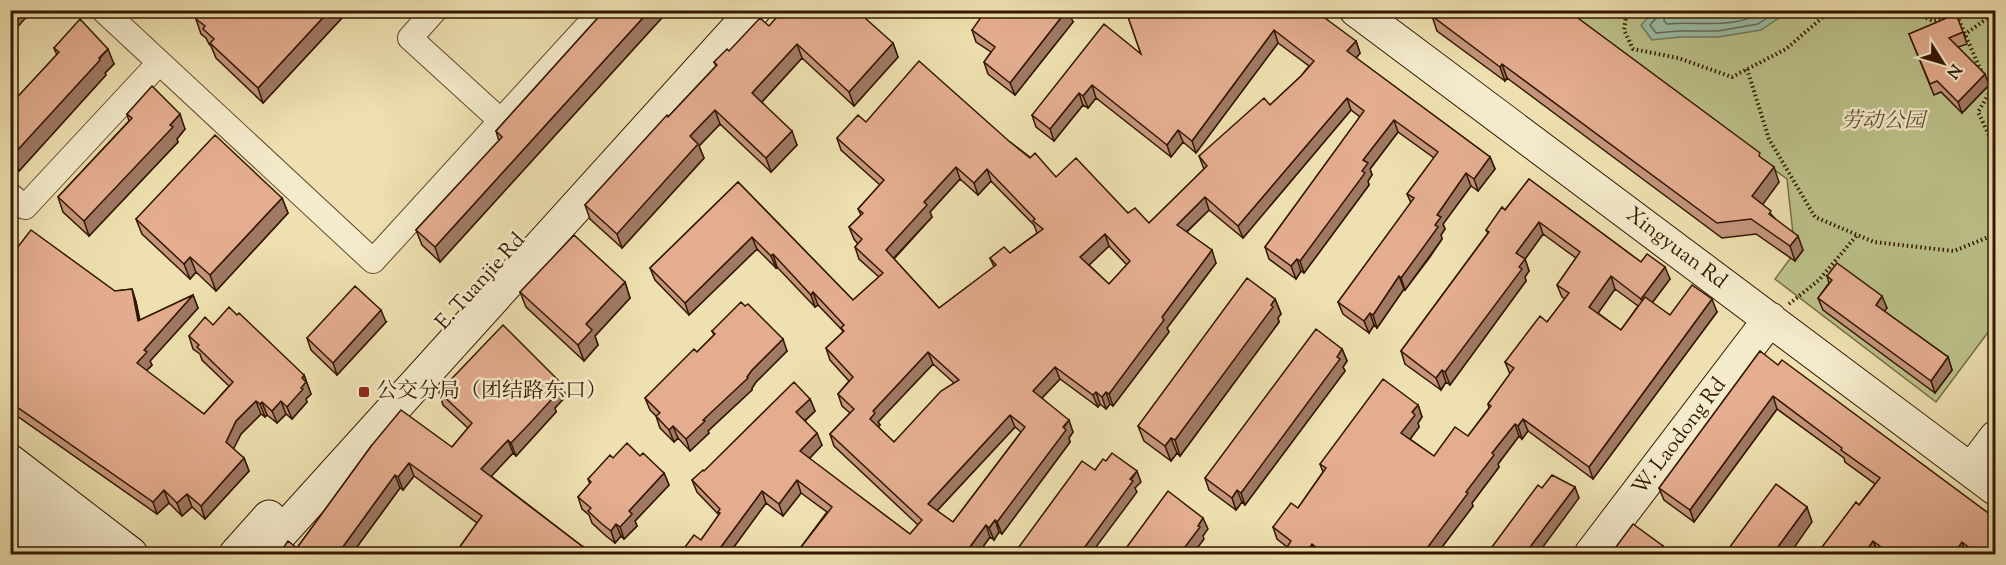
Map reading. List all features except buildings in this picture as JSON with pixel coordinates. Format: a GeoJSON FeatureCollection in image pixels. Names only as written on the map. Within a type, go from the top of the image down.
{"type":"FeatureCollection","features":[{"type":"Feature","properties":{"kind":"street"},"geometry":{"type":"LineString","coordinates":[[103,10],[373,261],[602,10]]}},
{"type":"Feature","properties":{"kind":"street"},"geometry":{"type":"LineString","coordinates":[[435,10],[410,38],[501,121]]}},
{"type":"Feature","properties":{"kind":"street","name":"E. Tuanjie Rd"},"geometry":{"type":"LineString","coordinates":[[236,555],[727,10]]}},
{"type":"Feature","properties":{"kind":"street"},"geometry":{"type":"LineString","coordinates":[[262,555],[754,10]]}},
{"type":"Feature","properties":{"kind":"street","name":"Xingyuan Rd"},"geometry":{"type":"LineString","coordinates":[[1356,10],[1983,479]]}},
{"type":"Feature","properties":{"kind":"street"},"geometry":{"type":"LineString","coordinates":[[10,195],[25,207],[159,63]]}},
{"type":"Feature","properties":{"kind":"street","name":"W. Laodong Rd"},"geometry":{"type":"LineString","coordinates":[[1591,555],[1770,319]]}},
{"type":"Feature","properties":{"kind":"street"},"geometry":{"type":"LineString","coordinates":[[1983,479],[1995,437]]}},
{"type":"Feature","properties":{"kind":"street"},"geometry":{"type":"LineString","coordinates":[[10,460],[131,555]]}},
{"type":"Feature","properties":{"kind":"street"},"geometry":{"type":"LineString","coordinates":[[10,493],[94,555]]}},
{"type":"Feature","properties":{"kind":"street"},"geometry":{"type":"LineString","coordinates":[[10,522],[55,555]]}},
{"type":"Feature","properties":{"kind":"street"},"geometry":{"type":"LineString","coordinates":[[10,548],[19,555]]}},
{"type":"Feature","properties":{"kind":"path"},"geometry":{"type":"LineString","coordinates":[[1627,10],[1624,30],[1634,49],[1678,58],[1732,77],[1786,48],[1831,10]]}},
{"type":"Feature","properties":{"kind":"path"},"geometry":{"type":"LineString","coordinates":[[1910,10],[1933,21],[1957,16],[1984,79],[1993,87],[1978,112],[1995,150]]}},
{"type":"Feature","properties":{"kind":"path"},"geometry":{"type":"LineString","coordinates":[[1964,35],[1995,12]]}},
{"type":"Feature","properties":{"kind":"path"},"geometry":{"type":"LineString","coordinates":[[1747,69],[1769,139],[1815,217],[1874,242],[1954,251],[1995,234]]}},
{"type":"Feature","properties":{"kind":"path"},"geometry":{"type":"LineString","coordinates":[[1770,319],[1819,280],[1857,235]]}},
{"type":"Feature","properties":{"kind":"green space","name":"劳动公园"},"geometry":{"type":"Polygon","coordinates":[[[1564,10],[1995,11],[1995,323],[1936,402],[1775,279],[1795,252],[1787,179],[1561,15],[1564,10]]]}},
{"type":"Feature","properties":{"kind":"water"},"geometry":{"type":"Polygon","coordinates":[[[1655,10],[1789,11],[1761,30],[1718,37],[1652,40],[1641,25],[1655,10]]]}},
{"type":"Feature","properties":{"kind":"place","name":"公交分局（团结路东口）"},"geometry":{"type":"Point","coordinates":[364,392]}}]}
